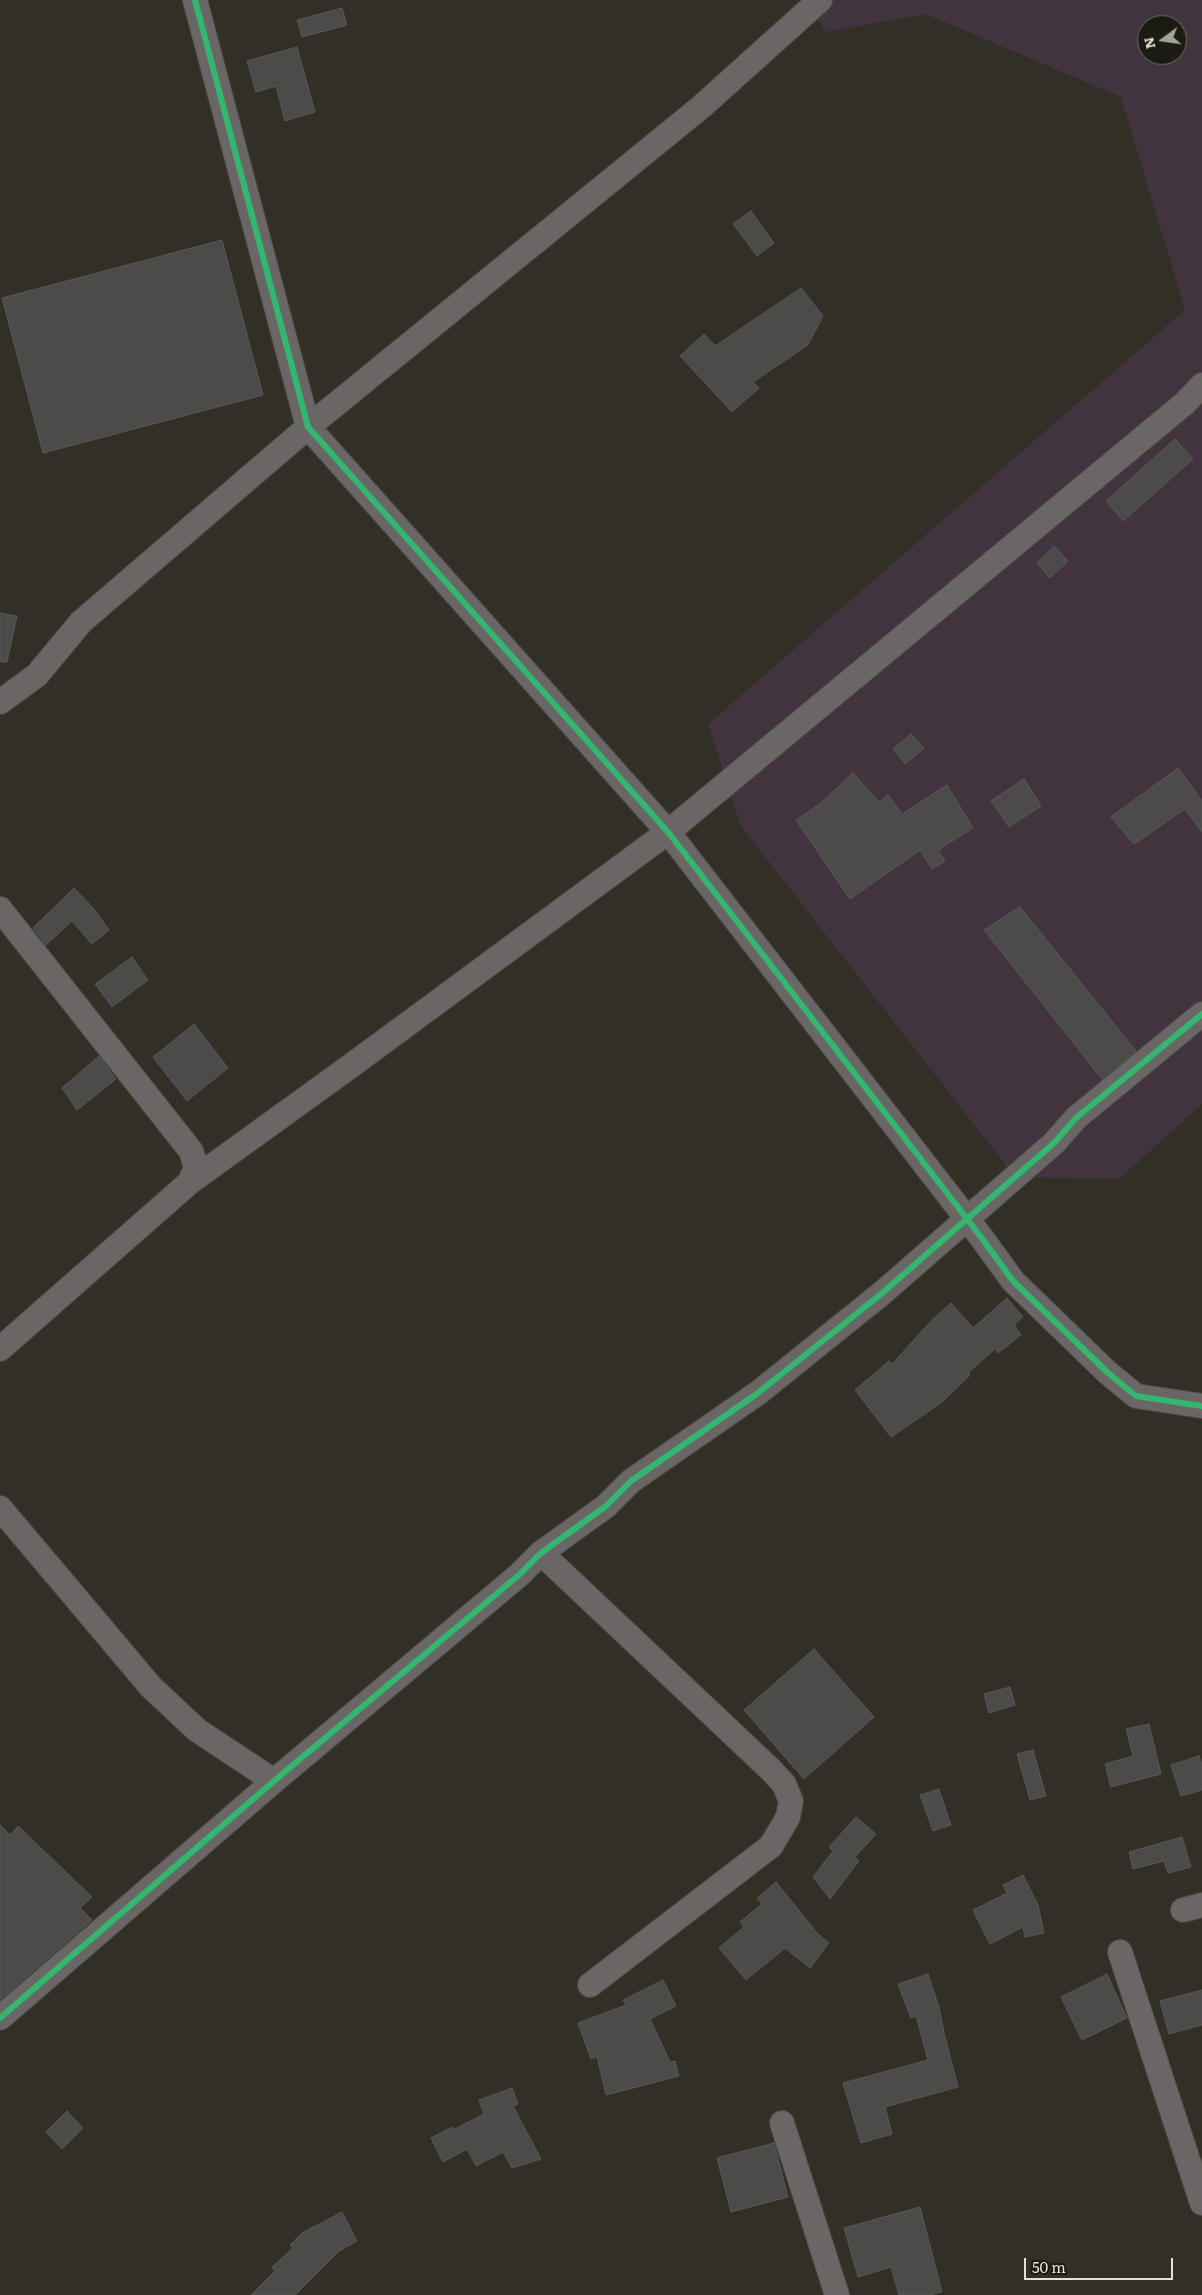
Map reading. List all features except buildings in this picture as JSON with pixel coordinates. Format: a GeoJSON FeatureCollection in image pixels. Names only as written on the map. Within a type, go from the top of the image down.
{"type":"FeatureCollection","features":[{"type":"Feature","properties":{"kind":"street"},"geometry":{"type":"LineString","coordinates":[[195,0],[308,427],[668,832],[1013,1281],[1107,1372],[1136,1396],[1202,1406]]}},
{"type":"Feature","properties":{"kind":"street"},"geometry":{"type":"LineString","coordinates":[[0,702],[36,675],[81,622],[308,427],[701,106],[820,0]]}},
{"type":"Feature","properties":{"kind":"street"},"geometry":{"type":"LineString","coordinates":[[0,1349],[190,1182],[352,1066],[668,832],[1185,403],[1202,385]]}},
{"type":"Feature","properties":{"kind":"street"},"geometry":{"type":"LineString","coordinates":[[0,909],[190,1151],[196,1167],[190,1182]]}},
{"type":"Feature","properties":{"kind":"street"},"geometry":{"type":"LineString","coordinates":[[0,2018],[274,1781],[519,1575],[541,1553],[606,1506],[631,1481],[758,1393],[881,1294],[1054,1143],[1076,1118],[1202,1014]]}},
{"type":"Feature","properties":{"kind":"street"},"geometry":{"type":"LineString","coordinates":[[0,1508],[151,1687],[197,1730],[274,1781]]}},
{"type":"Feature","properties":{"kind":"street"},"geometry":{"type":"LineString","coordinates":[[541,1553],[770,1769],[784,1784],[791,1801],[788,1817],[771,1846],[590,1985]]}},
{"type":"Feature","properties":{"kind":"street"},"geometry":{"type":"LineString","coordinates":[[1120,1952],[1202,2203]]}},
{"type":"Feature","properties":{"kind":"street"},"geometry":{"type":"LineString","coordinates":[[782,2123],[837,2295]]}},
{"type":"Feature","properties":{"kind":"shaded area"},"geometry":{"type":"Polygon","coordinates":[[[806,0],[1202,0],[1202,1104],[1119,1179],[1015,1177],[741,826],[708,724],[1185,310],[1121,97],[926,14],[826,32],[806,0]]]}},
{"type":"Feature","properties":{"kind":"cycle path"},"geometry":{"type":"LineString","coordinates":[[195,0],[308,427],[668,832],[1013,1281],[1107,1372],[1136,1396],[1202,1406]]}},
{"type":"Feature","properties":{"kind":"cycle path"},"geometry":{"type":"LineString","coordinates":[[0,2018],[274,1781],[519,1575],[541,1553],[606,1506],[631,1481],[758,1393],[881,1294],[1054,1143],[1076,1118],[1202,1014]]}}]}
